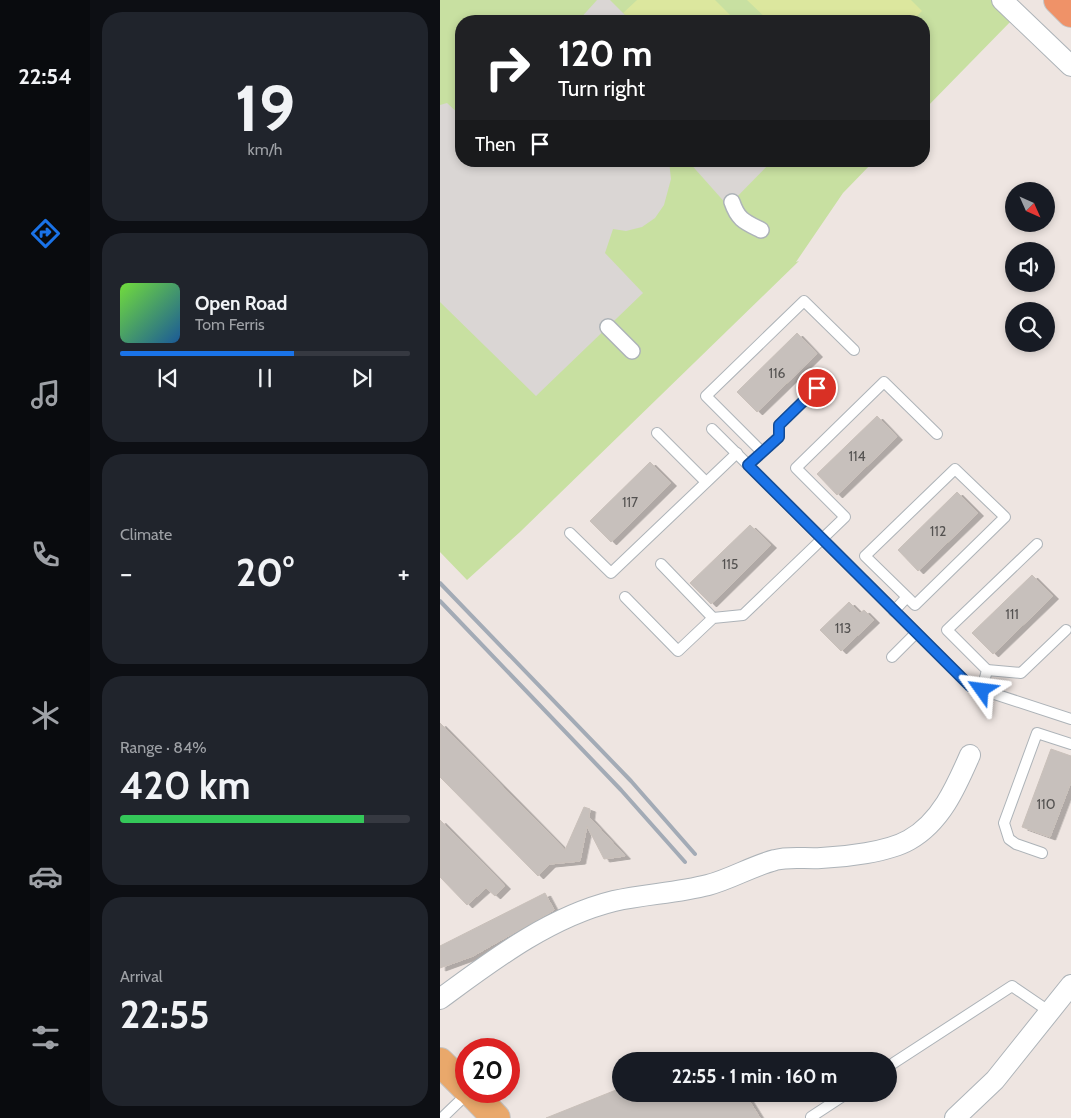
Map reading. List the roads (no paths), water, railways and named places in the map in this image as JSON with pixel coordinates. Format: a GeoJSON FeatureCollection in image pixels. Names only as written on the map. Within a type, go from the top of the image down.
{"type":"FeatureCollection","features":[{"type":"Feature","properties":{"kind":"highway"},"geometry":{"type":"LineString","coordinates":[[1058,0],[1071,13]]}},
{"type":"Feature","properties":{"kind":"main road"},"geometry":{"type":"LineString","coordinates":[[440,1062],[455,1077]]}},
{"type":"Feature","properties":{"kind":"main road"},"geometry":{"type":"LineString","coordinates":[[482,1103],[496,1118]]}},
{"type":"Feature","properties":{"kind":"street"},"geometry":{"type":"LineString","coordinates":[[1002,0],[1071,66]]}},
{"type":"Feature","properties":{"kind":"street"},"geometry":{"type":"LineString","coordinates":[[732,202],[736,214],[742,221],[761,230]]}},
{"type":"Feature","properties":{"kind":"street"},"geometry":{"type":"LineString","coordinates":[[608,327],[632,351]]}},
{"type":"Feature","properties":{"kind":"street"},"geometry":{"type":"LineString","coordinates":[[440,999],[499,955],[579,913],[614,901],[708,885],[776,859],[822,858],[856,854],[908,841],[928,826],[943,808],[956,788],[970,755]]}},
{"type":"Feature","properties":{"kind":"street"},"geometry":{"type":"LineString","coordinates":[[955,1118],[995,1080],[1071,985]]}},
{"type":"Feature","properties":{"kind":"lane"},"geometry":{"type":"LineString","coordinates":[[762,452],[706,396],[804,301],[854,350]]}},
{"type":"Feature","properties":{"kind":"lane"},"geometry":{"type":"LineString","coordinates":[[625,597],[678,651],[714,618],[743,615],[845,517],[796,468],[884,382],[937,434]]}},
{"type":"Feature","properties":{"kind":"lane"},"geometry":{"type":"LineString","coordinates":[[748,465],[779,437],[779,425],[817,388]]}},
{"type":"Feature","properties":{"kind":"lane"},"geometry":{"type":"LineString","coordinates":[[712,429],[970,686],[1071,719]]}},
{"type":"Feature","properties":{"kind":"lane"},"geometry":{"type":"LineString","coordinates":[[657,433],[706,482]]}},
{"type":"Feature","properties":{"kind":"lane"},"geometry":{"type":"LineString","coordinates":[[570,533],[611,574],[737,453]]}},
{"type":"Feature","properties":{"kind":"lane"},"geometry":{"type":"LineString","coordinates":[[955,469],[1004,516],[915,605],[907,597],[865,556],[955,469]]}},
{"type":"Feature","properties":{"kind":"lane"},"geometry":{"type":"LineString","coordinates":[[1037,544],[947,630],[987,670],[1021,673],[1066,630]]}},
{"type":"Feature","properties":{"kind":"lane"},"geometry":{"type":"LineString","coordinates":[[661,564],[714,618]]}},
{"type":"Feature","properties":{"kind":"lane"},"geometry":{"type":"LineString","coordinates":[[894,611],[907,597]]}},
{"type":"Feature","properties":{"kind":"lane"},"geometry":{"type":"LineString","coordinates":[[892,657],[916,633]]}},
{"type":"Feature","properties":{"kind":"lane"},"geometry":{"type":"LineString","coordinates":[[982,690],[987,670]]}},
{"type":"Feature","properties":{"kind":"lane"},"geometry":{"type":"LineString","coordinates":[[1042,853],[1016,844],[1009,838],[1004,823],[1037,733],[1071,744]]}},
{"type":"Feature","properties":{"kind":"lane"},"geometry":{"type":"LineString","coordinates":[[897,1061],[1012,986],[1050,1012]]}},
{"type":"Feature","properties":{"kind":"lane"},"geometry":{"type":"LineString","coordinates":[[811,1117],[834,1102]]}},
{"type":"Feature","properties":{"kind":"lane"},"geometry":{"type":"LineString","coordinates":[[442,1118],[458,1103]]}},
{"type":"Feature","properties":{"kind":"railway"},"geometry":{"type":"LineString","coordinates":[[440,583],[631,781],[695,854]]}},
{"type":"Feature","properties":{"kind":"railway"},"geometry":{"type":"LineString","coordinates":[[440,601],[621,790],[685,862]]}}]}
